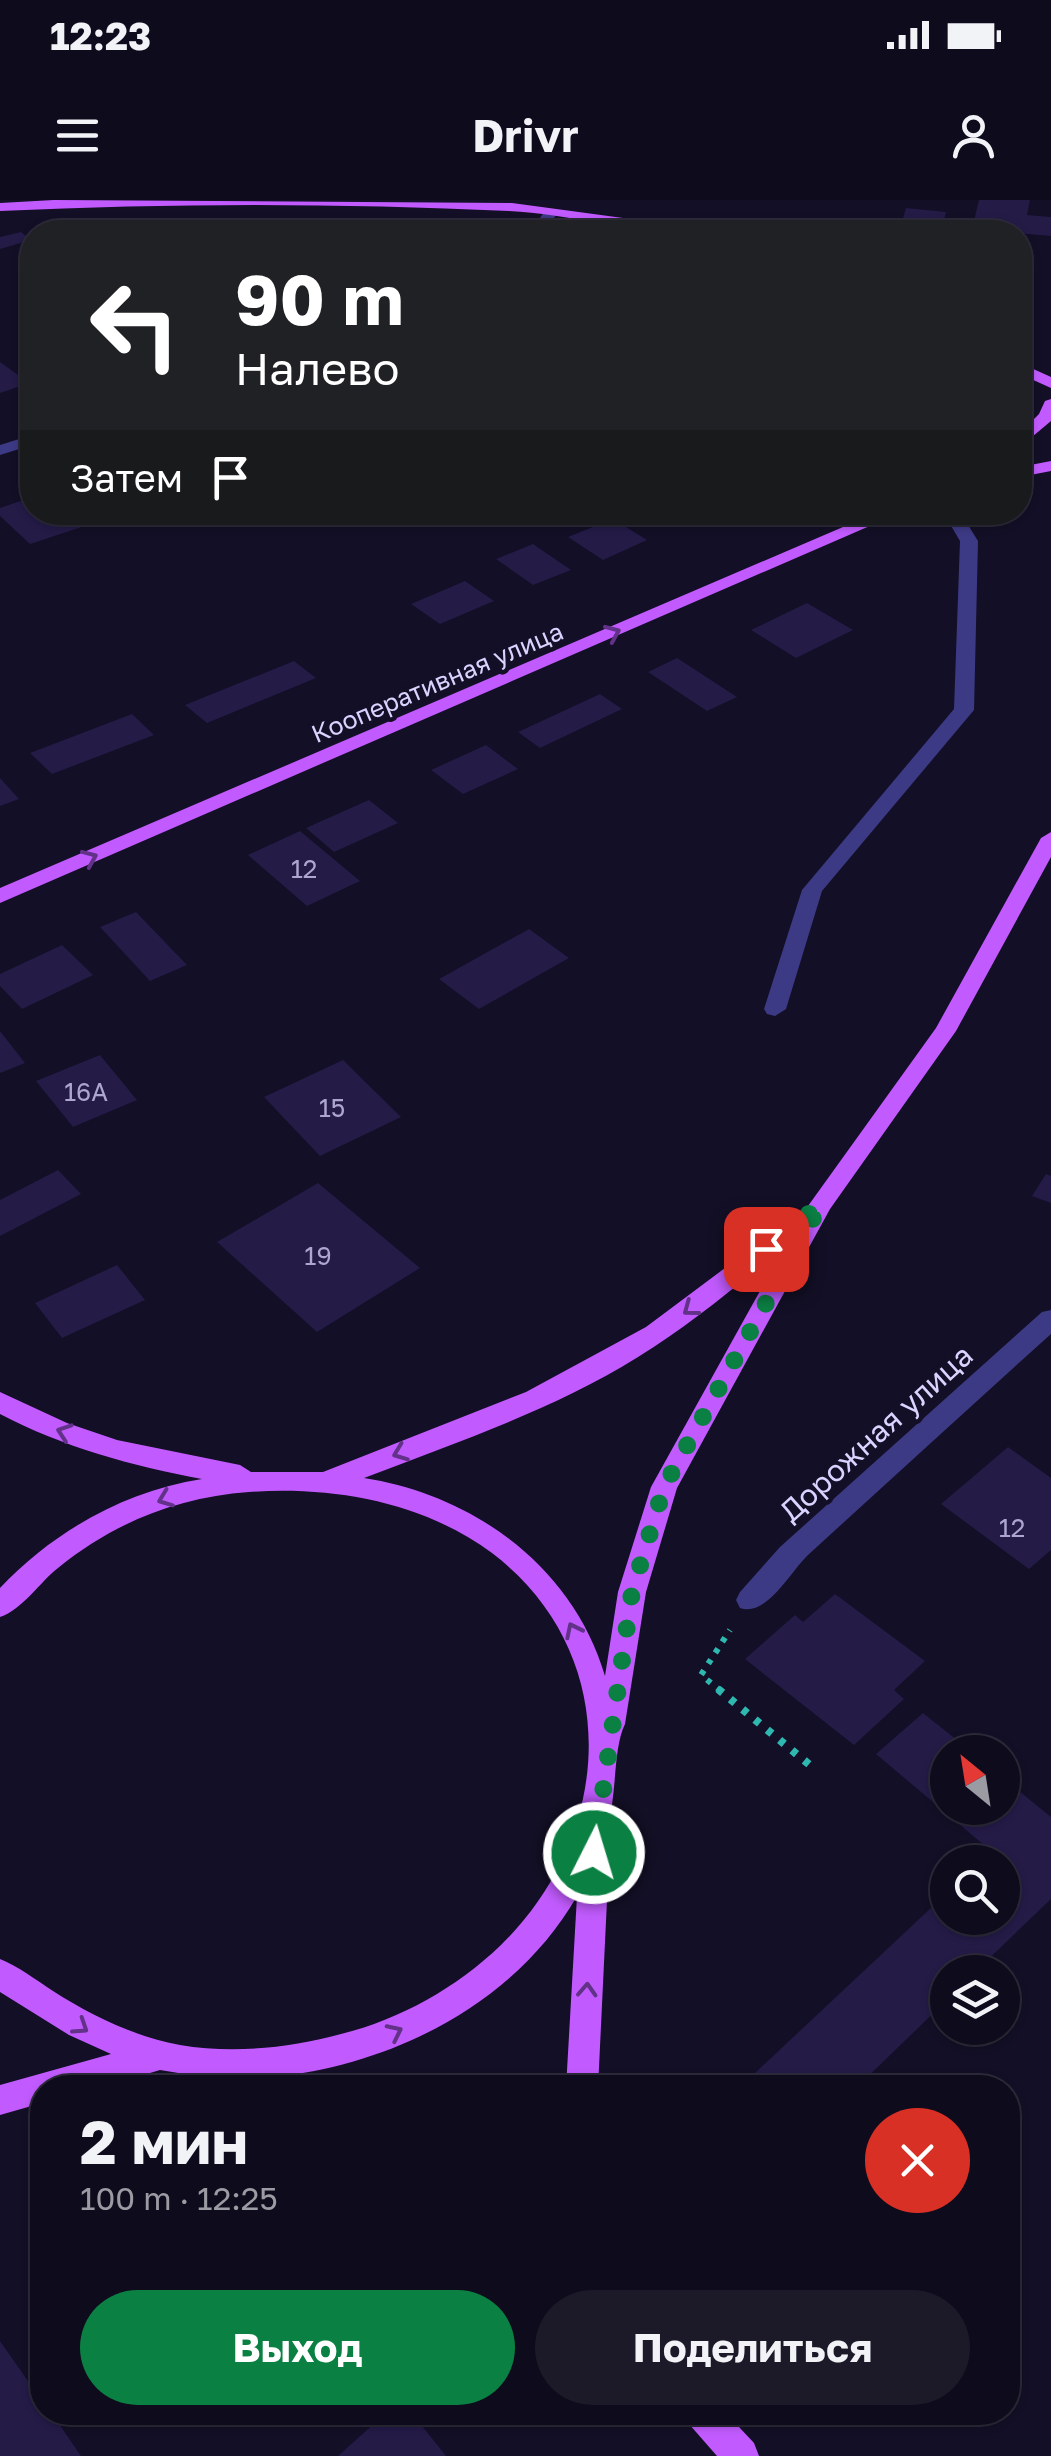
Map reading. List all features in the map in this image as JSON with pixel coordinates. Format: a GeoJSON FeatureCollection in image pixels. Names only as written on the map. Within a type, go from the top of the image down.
{"type":"FeatureCollection","features":[{"type":"Feature","properties":{"kind":"main road"},"geometry":{"type":"LineString","coordinates":[[0,207],[122,201],[512,207],[614,220]]}},
{"type":"Feature","properties":{"kind":"main road"},"geometry":{"type":"LineString","coordinates":[[1032,430],[1047,416],[1051,404]]}},
{"type":"Feature","properties":{"kind":"main road","name":"Кооперативная улица"},"geometry":{"type":"LineString","coordinates":[[0,896],[864,525]]}},
{"type":"Feature","properties":{"kind":"main road"},"geometry":{"type":"LineString","coordinates":[[583,2075],[596,1821],[632,1592],[664,1487],[821,1204],[945,1030],[1051,838]]}},
{"type":"Feature","properties":{"kind":"main road"},"geometry":{"type":"LineString","coordinates":[[330,1480],[511,1410],[602,1366],[682,1315],[821,1204]]}},
{"type":"Feature","properties":{"kind":"main road"},"geometry":{"type":"LineString","coordinates":[[0,1402],[37,1423],[145,1460],[260,1479],[330,1480],[402,1494],[451,1515],[524,1564],[567,1616],[596,1677],[607,1748]]}},
{"type":"Feature","properties":{"kind":"main road"},"geometry":{"type":"LineString","coordinates":[[0,1606],[27,1575],[97,1527],[176,1494],[260,1479]]}},
{"type":"Feature","properties":{"kind":"main road"},"geometry":{"type":"LineString","coordinates":[[0,1972],[96,2037],[156,2056],[220,2064],[286,2062],[372,2043],[450,2006],[516,1955],[564,1893],[596,1821]]}},
{"type":"Feature","properties":{"kind":"main road"},"geometry":{"type":"LineString","coordinates":[[89,2075],[156,2056]]}},
{"type":"Feature","properties":{"kind":"main road"},"geometry":{"type":"LineString","coordinates":[[220,2064],[239,2075]]}},
{"type":"Feature","properties":{"kind":"main road"},"geometry":{"type":"LineString","coordinates":[[0,2100],[30,2092]]}},
{"type":"Feature","properties":{"kind":"main road"},"geometry":{"type":"LineString","coordinates":[[713,2425],[741,2456]]}},
{"type":"Feature","properties":{"kind":"street"},"geometry":{"type":"LineString","coordinates":[[546,220],[552,211]]}},
{"type":"Feature","properties":{"kind":"street"},"geometry":{"type":"LineString","coordinates":[[775,1009],[812,890],[964,710],[969,540],[960,525]]}},
{"type":"Feature","properties":{"kind":"street","name":"Дорожная улица"},"geometry":{"type":"LineString","coordinates":[[750,1600],[790,1555],[1051,1320]]}},
{"type":"Feature","properties":{"kind":"path"},"geometry":{"type":"LineString","coordinates":[[750,1600],[701,1675],[811,1766]]}},
{"type":"Feature","properties":{"kind":"building"},"geometry":{"type":"Polygon","coordinates":[[[979,200],[1030,200],[1027,215],[1051,217],[1051,236],[1032,234],[1032,220],[974,220],[979,200]]]}},
{"type":"Feature","properties":{"kind":"building"},"geometry":{"type":"Polygon","coordinates":[[[906,208],[946,212],[944,220],[902,220],[906,208]]]}},
{"type":"Feature","properties":{"kind":"building"},"geometry":{"type":"Polygon","coordinates":[[[20,232],[20,243],[0,249],[0,237],[20,232]]]}},
{"type":"Feature","properties":{"kind":"building"},"geometry":{"type":"Polygon","coordinates":[[[0,362],[20,376],[20,386],[0,393],[0,362]]]}},
{"type":"Feature","properties":{"kind":"building"},"geometry":{"type":"Polygon","coordinates":[[[20,501],[20,525],[88,525],[30,544],[0,516],[0,508],[20,501]]]}},
{"type":"Feature","properties":{"kind":"building"},"geometry":{"type":"Polygon","coordinates":[[[598,525],[623,525],[647,540],[603,560],[568,537],[598,525]]]}},
{"type":"Feature","properties":{"kind":"building"},"geometry":{"type":"Polygon","coordinates":[[[533,544],[571,570],[533,585],[496,559],[533,544]]]}},
{"type":"Feature","properties":{"kind":"building"},"geometry":{"type":"Polygon","coordinates":[[[465,581],[494,601],[440,624],[411,604],[465,581]]]}},
{"type":"Feature","properties":{"kind":"building"},"geometry":{"type":"Polygon","coordinates":[[[807,603],[853,630],[796,658],[751,630],[807,603]]]}},
{"type":"Feature","properties":{"kind":"building"},"geometry":{"type":"Polygon","coordinates":[[[677,658],[737,697],[707,711],[648,672],[677,658]]]}},
{"type":"Feature","properties":{"kind":"building"},"geometry":{"type":"Polygon","coordinates":[[[294,661],[316,678],[207,723],[185,705],[294,661]]]}},
{"type":"Feature","properties":{"kind":"building"},"geometry":{"type":"Polygon","coordinates":[[[600,694],[622,709],[540,748],[518,732],[600,694]]]}},
{"type":"Feature","properties":{"kind":"building"},"geometry":{"type":"Polygon","coordinates":[[[132,714],[154,735],[52,774],[30,753],[132,714]]]}},
{"type":"Feature","properties":{"kind":"building"},"geometry":{"type":"Polygon","coordinates":[[[486,745],[518,769],[463,794],[431,770],[486,745]]]}},
{"type":"Feature","properties":{"kind":"building"},"geometry":{"type":"Polygon","coordinates":[[[0,778],[19,799],[0,806],[0,778]]]}},
{"type":"Feature","properties":{"kind":"building"},"geometry":{"type":"Polygon","coordinates":[[[369,800],[398,823],[334,852],[306,828],[369,800]]]}},
{"type":"Feature","properties":{"kind":"building"},"geometry":{"type":"Polygon","coordinates":[[[300,831],[360,881],[307,906],[248,855],[300,831]]]}},
{"type":"Feature","properties":{"kind":"building"},"geometry":{"type":"Polygon","coordinates":[[[136,912],[187,965],[150,981],[100,927],[136,912]]]}},
{"type":"Feature","properties":{"kind":"building"},"geometry":{"type":"Polygon","coordinates":[[[529,929],[569,958],[479,1009],[439,979],[529,929]]]}},
{"type":"Feature","properties":{"kind":"building"},"geometry":{"type":"Polygon","coordinates":[[[62,945],[93,975],[22,1009],[0,986],[0,974],[62,945]]]}},
{"type":"Feature","properties":{"kind":"building"},"geometry":{"type":"Polygon","coordinates":[[[0,1031],[25,1063],[0,1073],[0,1031]]]}},
{"type":"Feature","properties":{"kind":"building"},"geometry":{"type":"Polygon","coordinates":[[[100,1055],[137,1100],[73,1127],[36,1081],[100,1055]]]}},
{"type":"Feature","properties":{"kind":"building"},"geometry":{"type":"Polygon","coordinates":[[[343,1060],[401,1117],[320,1156],[264,1097],[343,1060]]]}},
{"type":"Feature","properties":{"kind":"building"},"geometry":{"type":"Polygon","coordinates":[[[58,1170],[81,1194],[0,1236],[0,1200],[58,1170]]]}},
{"type":"Feature","properties":{"kind":"building"},"geometry":{"type":"Polygon","coordinates":[[[1046,1174],[1051,1176],[1051,1203],[1032,1196],[1046,1174]]]}},
{"type":"Feature","properties":{"kind":"building"},"geometry":{"type":"Polygon","coordinates":[[[318,1183],[420,1268],[317,1332],[217,1242],[318,1183]]]}},
{"type":"Feature","properties":{"kind":"building"},"geometry":{"type":"Polygon","coordinates":[[[117,1265],[145,1300],[62,1338],[35,1303],[117,1265]]]}},
{"type":"Feature","properties":{"kind":"building"},"geometry":{"type":"Polygon","coordinates":[[[1008,1447],[1051,1478],[1051,1550],[1029,1569],[941,1504],[1008,1447]]]}},
{"type":"Feature","properties":{"kind":"building"},"geometry":{"type":"Polygon","coordinates":[[[835,1594],[925,1661],[894,1690],[904,1699],[854,1745],[745,1659],[795,1615],[803,1622],[835,1594]]]}},
{"type":"Feature","properties":{"kind":"building"},"geometry":{"type":"Polygon","coordinates":[[[923,1713],[951,1735],[930,1735],[930,1800],[876,1754],[923,1713]]]}},
{"type":"Feature","properties":{"kind":"building"},"geometry":{"type":"Polygon","coordinates":[[[1020,1792],[1051,1817],[1051,1899],[1020,1929],[1020,1845],[984,1845],[960,1825],[1020,1825],[1020,1792]]]}},
{"type":"Feature","properties":{"kind":"building"},"geometry":{"type":"Polygon","coordinates":[[[930,1909],[930,1935],[1014,1935],[993,1955],[930,1955],[930,2016],[869,2075],[753,2075],[930,1909]]]}},
{"type":"Feature","properties":{"kind":"building"},"geometry":{"type":"Polygon","coordinates":[[[0,2341],[30,2384],[30,2425],[60,2425],[81,2456],[0,2456],[0,2341]]]}},
{"type":"Feature","properties":{"kind":"building"},"geometry":{"type":"Polygon","coordinates":[[[373,2425],[421,2425],[446,2456],[338,2456],[373,2425]]]}},
{"type":"Feature","properties":{"kind":"route"},"geometry":{"type":"LineString","coordinates":[[594,1853],[632,1592],[664,1487],[821,1204],[766,1249]]}}]}
